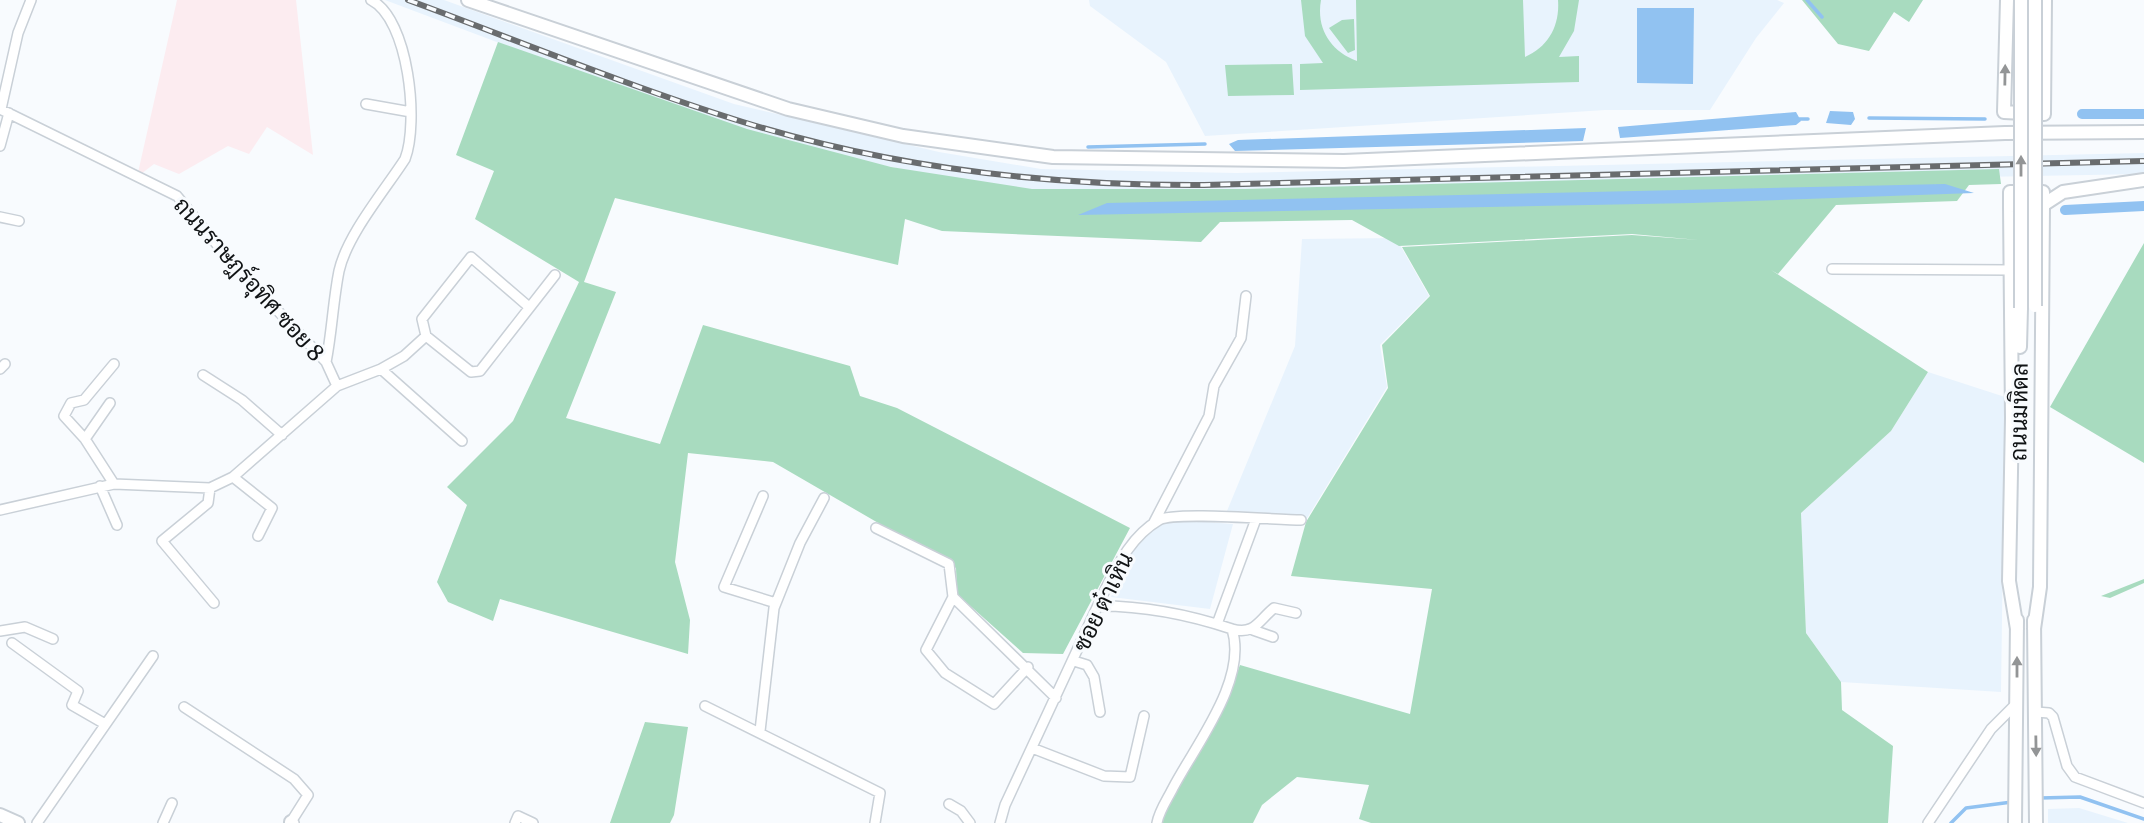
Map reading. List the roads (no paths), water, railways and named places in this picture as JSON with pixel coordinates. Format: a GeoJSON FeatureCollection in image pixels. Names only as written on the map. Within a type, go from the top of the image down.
{"type":"FeatureCollection","features":[{"type":"Feature","properties":{"kind":"main road"},"geometry":{"type":"LineString","coordinates":[[468,0],[788,109],[903,136],[1053,157],[1344,161],[2005,133],[2144,132]]}},
{"type":"Feature","properties":{"kind":"main road"},"geometry":{"type":"LineString","coordinates":[[2005,133],[2007,0]]}},
{"type":"Feature","properties":{"kind":"main road","name":"ถนนมหิดล"},"geometry":{"type":"LineString","coordinates":[[2015,823],[2021,308],[2021,0]]}},
{"type":"Feature","properties":{"kind":"main road","name":"ถนนมหิดล"},"geometry":{"type":"LineString","coordinates":[[2035,0],[2036,823]]}},
{"type":"Feature","properties":{"kind":"main road"},"geometry":{"type":"LineString","coordinates":[[2044,133],[2045,0]]}},
{"type":"Feature","properties":{"kind":"main road"},"geometry":{"type":"LineString","coordinates":[[2004,113],[2044,114]]}},
{"type":"Feature","properties":{"kind":"main road"},"geometry":{"type":"LineString","coordinates":[[2017,629],[2009,582],[2010,206],[2063,192],[2144,180]]}},
{"type":"Feature","properties":{"kind":"main road"},"geometry":{"type":"LineString","coordinates":[[2034,629],[2040,587],[2043,199]]}},
{"type":"Feature","properties":{"kind":"main road"},"geometry":{"type":"LineString","coordinates":[[0,815],[18,823]]}},
{"type":"Feature","properties":{"kind":"street"},"geometry":{"type":"LineString","coordinates":[[0,146],[3,110],[18,33],[31,0]]}},
{"type":"Feature","properties":{"kind":"street"},"geometry":{"type":"LineString","coordinates":[[326,362],[340,269],[352,240],[405,159],[410,146],[408,74],[391,20],[371,0]]}},
{"type":"Feature","properties":{"kind":"street"},"geometry":{"type":"LineString","coordinates":[[366,104],[411,112]]}},
{"type":"Feature","properties":{"kind":"street","name":"ถนนราษฎร์อุทิศ ซอย 8"},"geometry":{"type":"LineString","coordinates":[[0,508],[114,484],[210,488],[233,477],[337,386],[326,362],[228,258],[177,196],[3,110]]}},
{"type":"Feature","properties":{"kind":"street"},"geometry":{"type":"LineString","coordinates":[[0,218],[19,221]]}},
{"type":"Feature","properties":{"kind":"street"},"geometry":{"type":"LineString","coordinates":[[529,307],[471,257],[422,319],[426,336],[471,372],[480,371],[555,275]]}},
{"type":"Feature","properties":{"kind":"street"},"geometry":{"type":"LineString","coordinates":[[1832,269],[2011,270]]}},
{"type":"Feature","properties":{"kind":"street"},"geometry":{"type":"LineString","coordinates":[[1152,525],[1209,416],[1214,386],[1241,338],[1246,296]]}},
{"type":"Feature","properties":{"kind":"street"},"geometry":{"type":"LineString","coordinates":[[337,386],[404,356],[426,336]]}},
{"type":"Feature","properties":{"kind":"street"},"geometry":{"type":"LineString","coordinates":[[114,364],[84,400],[72,402],[65,413],[65,418],[85,439],[114,484]]}},
{"type":"Feature","properties":{"kind":"street"},"geometry":{"type":"LineString","coordinates":[[380,369],[462,441]]}},
{"type":"Feature","properties":{"kind":"street"},"geometry":{"type":"LineString","coordinates":[[203,375],[242,400],[282,435]]}},
{"type":"Feature","properties":{"kind":"street"},"geometry":{"type":"LineString","coordinates":[[85,439],[110,403]]}},
{"type":"Feature","properties":{"kind":"street"},"geometry":{"type":"LineString","coordinates":[[233,477],[272,508],[258,536]]}},
{"type":"Feature","properties":{"kind":"street"},"geometry":{"type":"LineString","coordinates":[[100,486],[117,525]]}},
{"type":"Feature","properties":{"kind":"street"},"geometry":{"type":"LineString","coordinates":[[210,488],[208,503],[162,541],[214,603]]}},
{"type":"Feature","properties":{"kind":"street"},"geometry":{"type":"LineString","coordinates":[[763,496],[724,587],[776,603]]}},
{"type":"Feature","properties":{"kind":"street"},"geometry":{"type":"LineString","coordinates":[[760,731],[776,603],[800,543],[824,498]]}},
{"type":"Feature","properties":{"kind":"street"},"geometry":{"type":"LineString","coordinates":[[1152,525],[1168,516],[1301,520]]}},
{"type":"Feature","properties":{"kind":"street"},"geometry":{"type":"LineString","coordinates":[[1217,624],[1256,519]]}},
{"type":"Feature","properties":{"kind":"street","name":"ซอย ต๋าเหิน"},"geometry":{"type":"LineString","coordinates":[[1000,823],[1005,805],[1100,606],[1118,562],[1136,538],[1152,525]]}},
{"type":"Feature","properties":{"kind":"street"},"geometry":{"type":"LineString","coordinates":[[876,528],[949,564],[953,597],[926,650],[945,673],[994,704],[1028,667]]}},
{"type":"Feature","properties":{"kind":"street"},"geometry":{"type":"LineString","coordinates":[[953,597],[1028,667],[1056,698]]}},
{"type":"Feature","properties":{"kind":"street"},"geometry":{"type":"LineString","coordinates":[[1100,606],[1130,606],[1243,632],[1253,630],[1273,637]]}},
{"type":"Feature","properties":{"kind":"street"},"geometry":{"type":"LineString","coordinates":[[1253,630],[1274,608],[1297,614]]}},
{"type":"Feature","properties":{"kind":"street"},"geometry":{"type":"LineString","coordinates":[[0,631],[25,627],[53,639]]}},
{"type":"Feature","properties":{"kind":"street"},"geometry":{"type":"LineString","coordinates":[[1158,819],[1226,692],[1236,663],[1232,629]]}},
{"type":"Feature","properties":{"kind":"street"},"geometry":{"type":"LineString","coordinates":[[12,643],[78,691],[72,705],[105,724]]}},
{"type":"Feature","properties":{"kind":"street"},"geometry":{"type":"LineString","coordinates":[[37,823],[153,656]]}},
{"type":"Feature","properties":{"kind":"street"},"geometry":{"type":"LineString","coordinates":[[1074,661],[1087,665],[1094,677],[1100,712]]}},
{"type":"Feature","properties":{"kind":"street"},"geometry":{"type":"LineString","coordinates":[[1928,823],[1991,729],[2016,704]]}},
{"type":"Feature","properties":{"kind":"street"},"geometry":{"type":"LineString","coordinates":[[705,706],[880,793],[875,823]]}},
{"type":"Feature","properties":{"kind":"street"},"geometry":{"type":"LineString","coordinates":[[184,707],[294,779],[308,795],[292,823]]}},
{"type":"Feature","properties":{"kind":"street"},"geometry":{"type":"LineString","coordinates":[[2036,712],[2049,713],[2053,717],[2067,766],[2075,777],[2144,803]]}},
{"type":"Feature","properties":{"kind":"street"},"geometry":{"type":"LineString","coordinates":[[1032,748],[1104,776],[1130,776],[1144,716]]}},
{"type":"Feature","properties":{"kind":"street"},"geometry":{"type":"LineString","coordinates":[[163,823],[172,803]]}},
{"type":"Feature","properties":{"kind":"street"},"geometry":{"type":"LineString","coordinates":[[949,804],[970,823]]}},
{"type":"Feature","properties":{"kind":"street"},"geometry":{"type":"LineString","coordinates":[[517,819],[534,823]]}},
{"type":"Feature","properties":{"kind":"water"},"geometry":{"type":"Polygon","coordinates":[[[1637,8],[1694,8],[1693,84],[1637,83],[1637,8]]]}},
{"type":"Feature","properties":{"kind":"water"},"geometry":{"type":"Polygon","coordinates":[[[1830,111],[1853,112],[1855,119],[1851,125],[1826,123],[1830,111]]]}},
{"type":"Feature","properties":{"kind":"water"},"geometry":{"type":"Polygon","coordinates":[[[1796,112],[1801,121],[1796,125],[1620,138],[1618,127],[1796,112]]]}},
{"type":"Feature","properties":{"kind":"water"},"geometry":{"type":"Polygon","coordinates":[[[1586,128],[1583,141],[1235,151],[1229,144],[1238,140],[1586,128]]]}},
{"type":"Feature","properties":{"kind":"water"},"geometry":{"type":"Polygon","coordinates":[[[1945,184],[1974,193],[1693,203],[1078,215],[1107,203],[1945,184]]]}},
{"type":"Feature","properties":{"kind":"waterway"},"geometry":{"type":"LineString","coordinates":[[1807,0],[1822,17]]}},
{"type":"Feature","properties":{"kind":"waterway"},"geometry":{"type":"LineString","coordinates":[[2082,114],[2144,114]]}},
{"type":"Feature","properties":{"kind":"waterway"},"geometry":{"type":"LineString","coordinates":[[1869,118],[1985,119]]}},
{"type":"Feature","properties":{"kind":"waterway"},"geometry":{"type":"LineString","coordinates":[[1798,119],[1808,119]]}},
{"type":"Feature","properties":{"kind":"waterway"},"geometry":{"type":"LineString","coordinates":[[1088,147],[1205,144]]}},
{"type":"Feature","properties":{"kind":"waterway"},"geometry":{"type":"LineString","coordinates":[[2065,210],[2144,206]]}},
{"type":"Feature","properties":{"kind":"waterway"},"geometry":{"type":"LineString","coordinates":[[2040,798],[2080,797],[2144,819]]}},
{"type":"Feature","properties":{"kind":"waterway"},"geometry":{"type":"LineString","coordinates":[[1951,823],[1966,808],[2012,802]]}},
{"type":"Feature","properties":{"kind":"railway"},"geometry":{"type":"LineString","coordinates":[[408,0],[617,79],[743,122],[856,151],[1029,178],[1204,185],[2144,161]]}}]}
